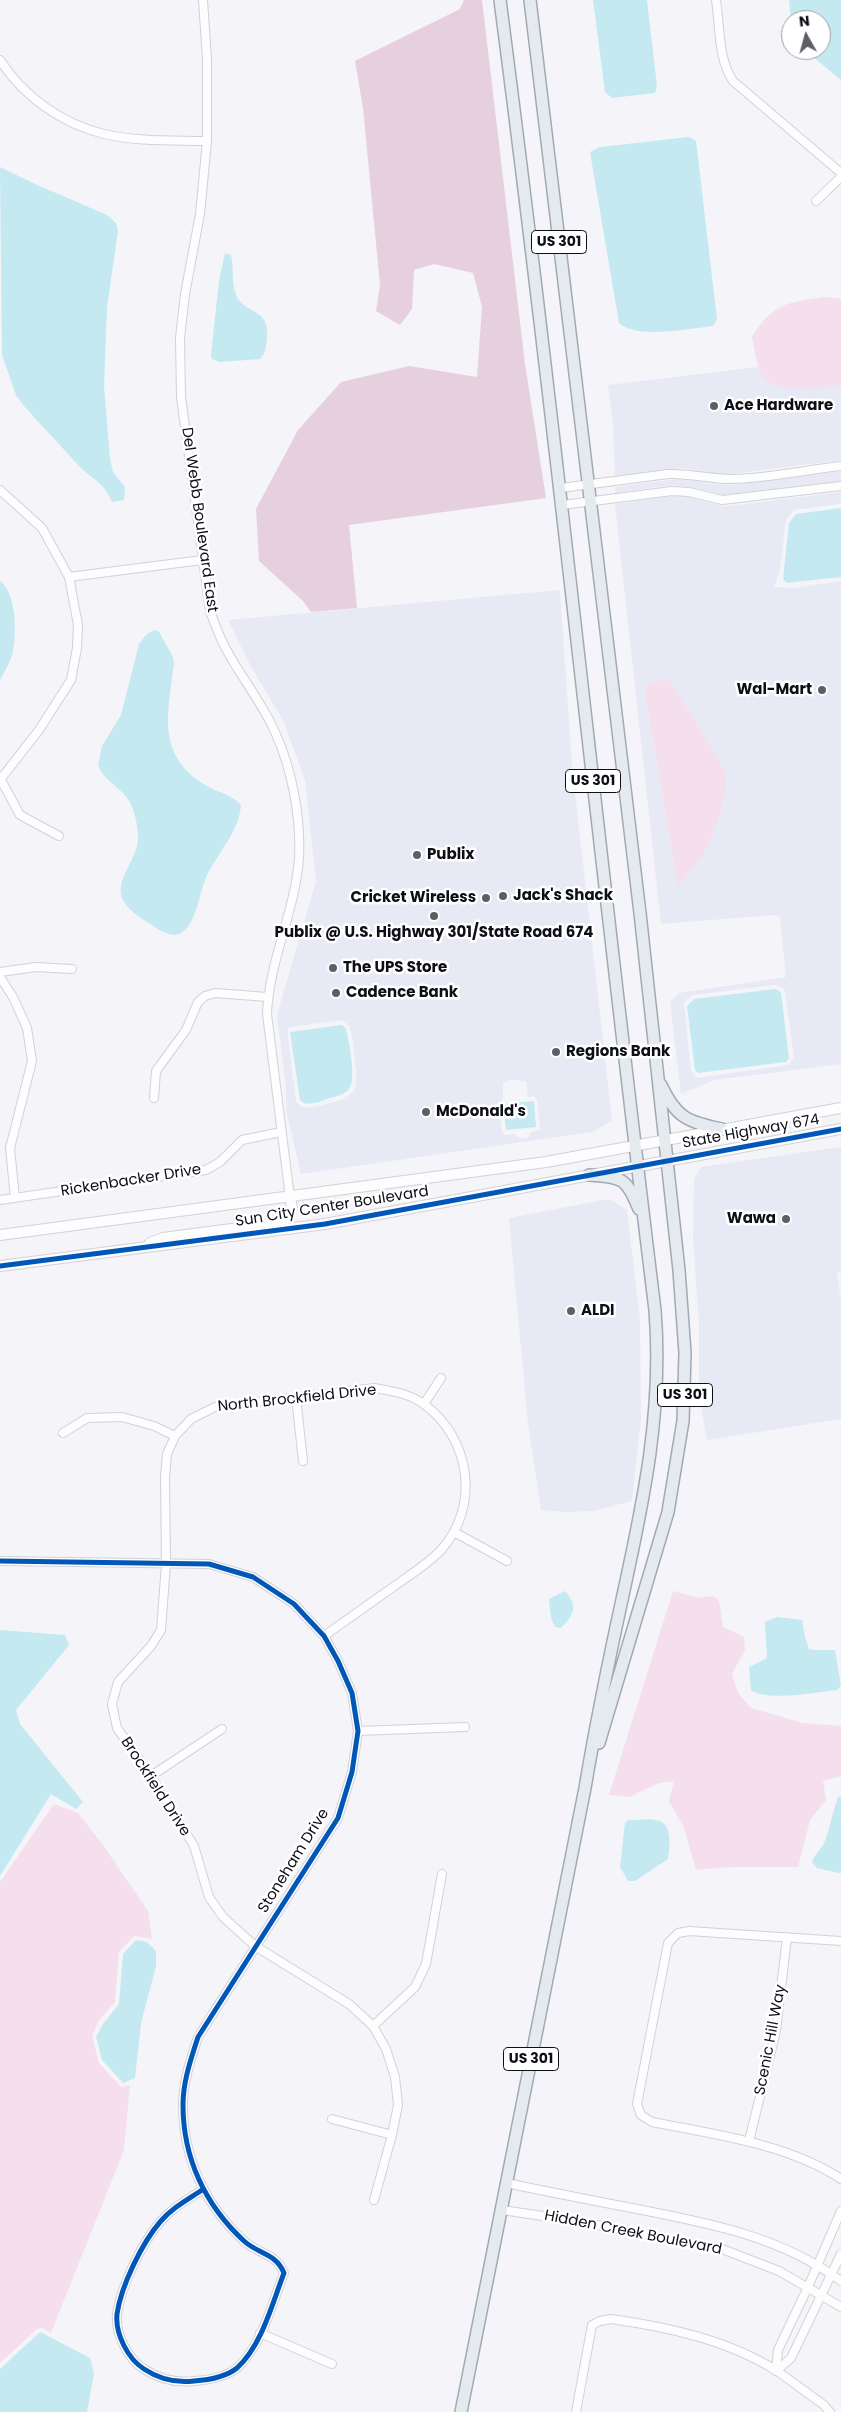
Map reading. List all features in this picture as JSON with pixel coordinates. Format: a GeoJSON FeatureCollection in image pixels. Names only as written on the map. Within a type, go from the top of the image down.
{"type":"FeatureCollection","features":[{"type":"Feature","properties":{"kind":"main road","name":"US 301"},"geometry":{"type":"LineString","coordinates":[[461,2412],[586,1788],[598,1713],[641,1510],[655,1418],[657,1338],[535,264],[500,0]]}},
{"type":"Feature","properties":{"kind":"main road","name":"US 301"},"geometry":{"type":"LineString","coordinates":[[530,0],[658,1077],[665,1160],[679,1270],[685,1353],[685,1393],[679,1454],[661,1538],[586,1788]]}},
{"type":"Feature","properties":{"kind":"main road"},"geometry":{"type":"LineString","coordinates":[[658,1077],[670,1104],[679,1114],[694,1123],[722,1129]]}},
{"type":"Feature","properties":{"kind":"main road","name":"State Highway 674"},"geometry":{"type":"LineString","coordinates":[[635,1145],[841,1108]]}},
{"type":"Feature","properties":{"kind":"main road","name":"State Highway 674"},"geometry":{"type":"LineString","coordinates":[[665,1160],[841,1129]]}},
{"type":"Feature","properties":{"kind":"main road","name":"Sun City Center Boulevard"},"geometry":{"type":"LineString","coordinates":[[0,1235],[290,1198],[546,1162],[635,1145]]}},
{"type":"Feature","properties":{"kind":"main road","name":"Sun City Center Boulevard"},"geometry":{"type":"LineString","coordinates":[[0,1266],[325,1224],[665,1160]]}},
{"type":"Feature","properties":{"kind":"main road"},"geometry":{"type":"LineString","coordinates":[[589,1175],[613,1177],[623,1180],[629,1186],[644,1220]]}},
{"type":"Feature","properties":{"kind":"main road"},"geometry":{"type":"LineString","coordinates":[[132,1250],[163,1238],[270,1224],[286,1219],[292,1208],[290,1198]]}},
{"type":"Feature","properties":{"kind":"street","name":"Del Webb Boulevard East"},"geometry":{"type":"LineString","coordinates":[[203,0],[207,59],[208,141],[200,214],[185,294],[180,338],[181,398],[210,611],[223,643],[275,732],[290,776],[297,812],[299,857],[293,899],[268,997],[267,1014],[290,1198]]}},
{"type":"Feature","properties":{"kind":"street"},"geometry":{"type":"LineString","coordinates":[[716,0],[723,56],[727,71],[733,81],[841,173]]}},
{"type":"Feature","properties":{"kind":"street"},"geometry":{"type":"LineString","coordinates":[[0,60],[9,74],[36,101],[67,120],[104,134],[135,138],[208,141]]}},
{"type":"Feature","properties":{"kind":"street"},"geometry":{"type":"LineString","coordinates":[[816,201],[841,177]]}},
{"type":"Feature","properties":{"kind":"street"},"geometry":{"type":"LineString","coordinates":[[561,488],[684,473],[712,479],[732,479],[841,466]]}},
{"type":"Feature","properties":{"kind":"street"},"geometry":{"type":"LineString","coordinates":[[562,505],[672,491],[730,500],[841,486]]}},
{"type":"Feature","properties":{"kind":"street"},"geometry":{"type":"LineString","coordinates":[[0,490],[42,528],[69,577],[78,625],[77,648],[72,680],[39,730],[0,779],[20,814],[59,836]]}},
{"type":"Feature","properties":{"kind":"street"},"geometry":{"type":"LineString","coordinates":[[69,577],[202,560]]}},
{"type":"Feature","properties":{"kind":"street"},"geometry":{"type":"LineString","coordinates":[[0,972],[36,967],[72,969]]}},
{"type":"Feature","properties":{"kind":"street"},"geometry":{"type":"LineString","coordinates":[[0,977],[13,997],[27,1028],[32,1061],[10,1148],[15,1198]]}},
{"type":"Feature","properties":{"kind":"street"},"geometry":{"type":"LineString","coordinates":[[154,1098],[156,1071],[186,1030],[198,1002],[205,996],[215,993],[268,997]]}},
{"type":"Feature","properties":{"kind":"street","name":"Rickenbacker Drive"},"geometry":{"type":"LineString","coordinates":[[0,1200],[206,1170],[220,1162],[242,1140],[281,1132]]}},
{"type":"Feature","properties":{"kind":"street"},"geometry":{"type":"LineString","coordinates":[[424,1404],[440,1378]]}},
{"type":"Feature","properties":{"kind":"street","name":"North Brockfield Drive"},"geometry":{"type":"LineString","coordinates":[[166,1564],[165,1477],[167,1454],[175,1436],[191,1419],[215,1407],[375,1388],[399,1393],[424,1404],[441,1419],[455,1437],[464,1463],[466,1498],[454,1532],[431,1560],[324,1636]]}},
{"type":"Feature","properties":{"kind":"street"},"geometry":{"type":"LineString","coordinates":[[296,1397],[303,1461]]}},
{"type":"Feature","properties":{"kind":"street"},"geometry":{"type":"LineString","coordinates":[[64,1433],[87,1418],[122,1417],[154,1426],[175,1436]]}},
{"type":"Feature","properties":{"kind":"street"},"geometry":{"type":"LineString","coordinates":[[454,1532],[508,1561]]}},
{"type":"Feature","properties":{"kind":"street","name":"Stoneham Drive"},"geometry":{"type":"LineString","coordinates":[[0,1561],[209,1564],[253,1577],[294,1604],[324,1636],[338,1661],[352,1693],[358,1731],[352,1772],[338,1818],[198,2037],[187,2072],[183,2104],[186,2138],[192,2166],[202,2190]]}},
{"type":"Feature","properties":{"kind":"street","name":"Brockfield Drive"},"geometry":{"type":"LineString","coordinates":[[166,1564],[161,1630],[151,1646],[118,1682],[112,1704],[117,1728],[151,1776],[194,1846],[209,1897],[223,1917],[255,1946],[349,2004],[372,2026],[386,2049],[395,2077],[398,2105],[392,2135],[374,2200]]}},
{"type":"Feature","properties":{"kind":"street"},"geometry":{"type":"LineString","coordinates":[[358,1731],[465,1727]]}},
{"type":"Feature","properties":{"kind":"street"},"geometry":{"type":"LineString","coordinates":[[151,1776],[222,1729]]}},
{"type":"Feature","properties":{"kind":"street"},"geometry":{"type":"LineString","coordinates":[[372,2026],[415,1987],[426,1964],[442,1874]]}},
{"type":"Feature","properties":{"kind":"street"},"geometry":{"type":"LineString","coordinates":[[841,1941],[689,1931],[678,1933],[668,1943],[638,2089],[637,2104],[641,2115],[652,2122],[749,2141],[829,2171],[841,2179]]}},
{"type":"Feature","properties":{"kind":"street","name":"Scenic Hill Way"},"geometry":{"type":"LineString","coordinates":[[749,2141],[776,2031],[787,1937]]}},
{"type":"Feature","properties":{"kind":"street"},"geometry":{"type":"LineString","coordinates":[[332,2119],[392,2135]]}},
{"type":"Feature","properties":{"kind":"street","name":"Hidden Creek Boulevard"},"geometry":{"type":"LineString","coordinates":[[507,2183],[705,2222],[781,2246],[818,2264],[841,2281]]}},
{"type":"Feature","properties":{"kind":"street"},"geometry":{"type":"LineString","coordinates":[[202,2190],[223,2220],[246,2243],[280,2263],[284,2274],[260,2333],[250,2351],[236,2368],[210,2380],[184,2383],[156,2377],[134,2363],[122,2342],[117,2315],[123,2292],[141,2251],[160,2223],[171,2211],[202,2190]]}},
{"type":"Feature","properties":{"kind":"street","name":"Hidden Creek Boulevard"},"geometry":{"type":"LineString","coordinates":[[502,2210],[577,2221],[722,2249],[779,2271],[841,2307]]}},
{"type":"Feature","properties":{"kind":"street"},"geometry":{"type":"LineString","coordinates":[[776,2371],[778,2350],[841,2211]]}},
{"type":"Feature","properties":{"kind":"street"},"geometry":{"type":"LineString","coordinates":[[776,2371],[791,2358],[841,2254]]}},
{"type":"Feature","properties":{"kind":"street"},"geometry":{"type":"LineString","coordinates":[[576,2412],[592,2325],[611,2319],[699,2336],[734,2349],[776,2371],[824,2405],[830,2412]]}},
{"type":"Feature","properties":{"kind":"street"},"geometry":{"type":"LineString","coordinates":[[260,2333],[332,2364]]}},
{"type":"Feature","properties":{"kind":"shaded area"},"geometry":{"type":"Polygon","coordinates":[[[464,0],[482,0],[525,364],[546,498],[349,525],[357,608],[311,612],[303,601],[259,561],[256,509],[298,430],[341,382],[409,366],[477,377],[482,307],[473,273],[434,264],[414,270],[412,309],[400,325],[376,311],[380,285],[363,108],[355,61],[460,9],[464,0]]]}},
{"type":"Feature","properties":{"kind":"shaded area"},"geometry":{"type":"Polygon","coordinates":[[[826,297],[841,299],[841,385],[799,388],[777,385],[768,381],[762,375],[759,367],[752,337],[767,317],[783,306],[826,297]]]}},
{"type":"Feature","properties":{"kind":"shaded area"},"geometry":{"type":"Polygon","coordinates":[[[759,367],[762,375],[775,385],[794,388],[841,385],[841,460],[732,474],[683,468],[615,476],[613,422],[608,385],[759,367]]]}},
{"type":"Feature","properties":{"kind":"shaded area"},"geometry":{"type":"Polygon","coordinates":[[[841,471],[841,481],[736,494],[723,495],[673,485],[615,493],[615,487],[669,480],[684,479],[712,484],[733,485],[841,471]]]}},
{"type":"Feature","properties":{"kind":"shaded area"},"geometry":{"type":"Polygon","coordinates":[[[841,492],[841,504],[794,510],[786,520],[780,570],[774,587],[795,588],[841,581],[841,1064],[715,1080],[681,1094],[670,1002],[679,993],[786,977],[780,917],[774,915],[661,924],[615,504],[673,496],[689,497],[722,506],[841,492]],[[668,679],[644,686],[678,885],[723,794],[727,778],[719,759],[668,679]],[[775,985],[692,995],[684,1003],[691,1070],[696,1078],[789,1065],[794,1057],[785,992],[783,988],[775,985]]]}},
{"type":"Feature","properties":{"kind":"shaded area"},"geometry":{"type":"Polygon","coordinates":[[[560,590],[572,766],[612,1121],[592,1132],[301,1174],[287,1114],[277,1015],[316,881],[305,780],[283,720],[250,665],[228,620],[560,590]],[[342,1020],[290,1027],[287,1030],[296,1101],[302,1107],[323,1105],[341,1100],[353,1092],[356,1085],[356,1071],[352,1035],[349,1026],[342,1020]],[[512,1079],[503,1083],[503,1099],[499,1104],[502,1132],[505,1135],[514,1134],[519,1138],[528,1138],[530,1132],[540,1130],[537,1099],[534,1096],[528,1097],[526,1082],[512,1079]]]}},
{"type":"Feature","properties":{"kind":"shaded area"},"geometry":{"type":"Polygon","coordinates":[[[668,678],[719,759],[727,778],[721,812],[705,852],[678,886],[644,686],[668,678]]]}},
{"type":"Feature","properties":{"kind":"shaded area"},"geometry":{"type":"Polygon","coordinates":[[[841,1147],[841,1271],[837,1272],[841,1302],[841,1419],[707,1440],[699,1395],[699,1324],[693,1237],[694,1179],[701,1167],[841,1147]]]}},
{"type":"Feature","properties":{"kind":"shaded area"},"geometry":{"type":"Polygon","coordinates":[[[609,1199],[627,1210],[640,1320],[641,1418],[632,1501],[593,1511],[565,1512],[541,1510],[528,1423],[509,1218],[609,1199]]]}},
{"type":"Feature","properties":{"kind":"shaded area"},"geometry":{"type":"Polygon","coordinates":[[[673,1591],[698,1598],[713,1596],[719,1601],[723,1627],[744,1637],[745,1650],[732,1674],[738,1693],[751,1708],[803,1723],[841,1726],[841,1776],[823,1781],[826,1800],[810,1820],[798,1867],[731,1867],[696,1870],[684,1828],[669,1801],[674,1781],[659,1783],[629,1797],[609,1795],[673,1591]]]}},
{"type":"Feature","properties":{"kind":"shaded area"},"geometry":{"type":"Polygon","coordinates":[[[54,1804],[78,1813],[103,1845],[148,1911],[152,1939],[134,1936],[119,1952],[115,2002],[99,2020],[92,2036],[99,2063],[121,2087],[130,2085],[124,2150],[51,2333],[42,2328],[37,2329],[0,2363],[0,1882],[54,1804]]]}},
{"type":"Feature","properties":{"kind":"water"},"geometry":{"type":"Polygon","coordinates":[[[593,0],[647,0],[657,86],[655,93],[612,98],[605,92],[593,0]]]}},
{"type":"Feature","properties":{"kind":"water"},"geometry":{"type":"Polygon","coordinates":[[[789,0],[841,0],[841,80],[817,60],[831,60],[831,10],[790,10],[789,0]]]}},
{"type":"Feature","properties":{"kind":"water"},"geometry":{"type":"Polygon","coordinates":[[[689,137],[696,141],[717,319],[714,325],[707,327],[661,332],[637,331],[619,323],[590,152],[600,147],[689,137]]]}},
{"type":"Feature","properties":{"kind":"water"},"geometry":{"type":"Polygon","coordinates":[[[0,167],[107,215],[116,223],[118,231],[107,307],[104,386],[110,459],[113,472],[125,487],[124,500],[112,502],[105,489],[79,466],[16,395],[2,355],[0,167]]]}},
{"type":"Feature","properties":{"kind":"water"},"geometry":{"type":"Polygon","coordinates":[[[225,253],[231,255],[234,287],[237,297],[241,303],[257,313],[265,321],[267,338],[265,352],[260,359],[220,362],[212,359],[219,281],[225,253]]]}},
{"type":"Feature","properties":{"kind":"water"},"geometry":{"type":"Polygon","coordinates":[[[841,508],[841,577],[787,583],[783,579],[789,523],[796,514],[841,508]]]}},
{"type":"Feature","properties":{"kind":"water"},"geometry":{"type":"Polygon","coordinates":[[[0,581],[6,587],[13,605],[15,638],[12,655],[0,680],[0,581]]]}},
{"type":"Feature","properties":{"kind":"water"},"geometry":{"type":"Polygon","coordinates":[[[155,630],[159,632],[173,657],[174,664],[168,716],[172,747],[179,761],[190,774],[241,805],[240,814],[233,832],[208,873],[192,919],[187,928],[179,934],[169,934],[155,927],[133,912],[123,900],[121,885],[137,847],[136,821],[133,808],[127,798],[105,777],[98,765],[102,746],[121,715],[139,644],[147,634],[155,630]]]}},
{"type":"Feature","properties":{"kind":"water"},"geometry":{"type":"Polygon","coordinates":[[[775,989],[781,992],[789,1058],[786,1062],[698,1073],[695,1070],[687,1006],[694,999],[775,989]]]}},
{"type":"Feature","properties":{"kind":"water"},"geometry":{"type":"Polygon","coordinates":[[[342,1025],[346,1029],[349,1042],[352,1075],[350,1087],[339,1095],[317,1102],[304,1103],[300,1100],[290,1032],[342,1025]]]}},
{"type":"Feature","properties":{"kind":"water"},"geometry":{"type":"Polygon","coordinates":[[[534,1101],[536,1127],[506,1130],[503,1104],[534,1101]]]}},
{"type":"Feature","properties":{"kind":"water"},"geometry":{"type":"Polygon","coordinates":[[[565,1591],[572,1601],[572,1614],[561,1628],[555,1627],[551,1618],[549,1599],[565,1591]]]}},
{"type":"Feature","properties":{"kind":"water"},"geometry":{"type":"Polygon","coordinates":[[[777,1617],[802,1620],[809,1649],[835,1650],[841,1686],[837,1690],[780,1696],[758,1694],[751,1690],[749,1667],[767,1658],[765,1622],[777,1617]]]}},
{"type":"Feature","properties":{"kind":"water"},"geometry":{"type":"Polygon","coordinates":[[[0,1630],[65,1635],[69,1645],[16,1710],[20,1724],[83,1802],[76,1809],[51,1794],[0,1876],[0,1630]]]}},
{"type":"Feature","properties":{"kind":"water"},"geometry":{"type":"Polygon","coordinates":[[[841,1796],[841,1873],[839,1873],[817,1868],[812,1862],[825,1841],[838,1797],[841,1796]]]}},
{"type":"Feature","properties":{"kind":"water"},"geometry":{"type":"Polygon","coordinates":[[[653,1819],[661,1822],[668,1830],[669,1836],[668,1859],[635,1881],[628,1881],[620,1867],[625,1823],[628,1820],[653,1819]]]}},
{"type":"Feature","properties":{"kind":"water"},"geometry":{"type":"Polygon","coordinates":[[[136,1940],[147,1942],[156,1951],[156,1966],[141,2023],[135,2078],[123,2083],[102,2060],[96,2037],[103,2024],[119,2004],[123,1954],[136,1940]]]}},
{"type":"Feature","properties":{"kind":"water"},"geometry":{"type":"Polygon","coordinates":[[[40,2332],[90,2358],[94,2373],[87,2412],[0,2412],[0,2369],[40,2332]]]}},
{"type":"Feature","properties":{"kind":"cycle path"},"geometry":{"type":"LineString","coordinates":[[0,1266],[325,1224],[841,1129]]}},
{"type":"Feature","properties":{"kind":"cycle path"},"geometry":{"type":"LineString","coordinates":[[0,1561],[209,1564],[253,1577],[294,1604],[324,1636],[338,1661],[352,1693],[358,1731],[352,1772],[338,1818],[198,2037],[184,2087],[184,2125],[187,2144],[192,2162],[208,2196],[230,2227],[249,2245],[276,2261],[284,2273],[260,2336],[246,2359],[237,2368],[228,2374],[211,2379],[175,2381],[162,2378],[138,2365],[120,2338],[117,2314],[128,2278],[146,2241],[170,2212],[202,2190]]}},
{"type":"Feature","properties":{"kind":"place","name":"Ace Hardware"},"geometry":{"type":"Point","coordinates":[714,406]}},
{"type":"Feature","properties":{"kind":"place","name":"Wal-Mart"},"geometry":{"type":"Point","coordinates":[822,690]}},
{"type":"Feature","properties":{"kind":"place","name":"Publix"},"geometry":{"type":"Point","coordinates":[417,855]}},
{"type":"Feature","properties":{"kind":"place","name":"Jack's Shack"},"geometry":{"type":"Point","coordinates":[503,896]}},
{"type":"Feature","properties":{"kind":"place","name":"Cricket Wireless"},"geometry":{"type":"Point","coordinates":[486,898]}},
{"type":"Feature","properties":{"kind":"place","name":"Publix @ U.S. Highway 301/State Road 674"},"geometry":{"type":"Point","coordinates":[434,916]}},
{"type":"Feature","properties":{"kind":"place","name":"The UPS Store"},"geometry":{"type":"Point","coordinates":[333,968]}},
{"type":"Feature","properties":{"kind":"place","name":"Cadence Bank"},"geometry":{"type":"Point","coordinates":[336,993]}},
{"type":"Feature","properties":{"kind":"place","name":"Regions Bank"},"geometry":{"type":"Point","coordinates":[556,1052]}},
{"type":"Feature","properties":{"kind":"place","name":"McDonald's"},"geometry":{"type":"Point","coordinates":[426,1112]}},
{"type":"Feature","properties":{"kind":"place","name":"Wawa"},"geometry":{"type":"Point","coordinates":[786,1219]}},
{"type":"Feature","properties":{"kind":"place","name":"ALDI"},"geometry":{"type":"Point","coordinates":[571,1311]}}]}
